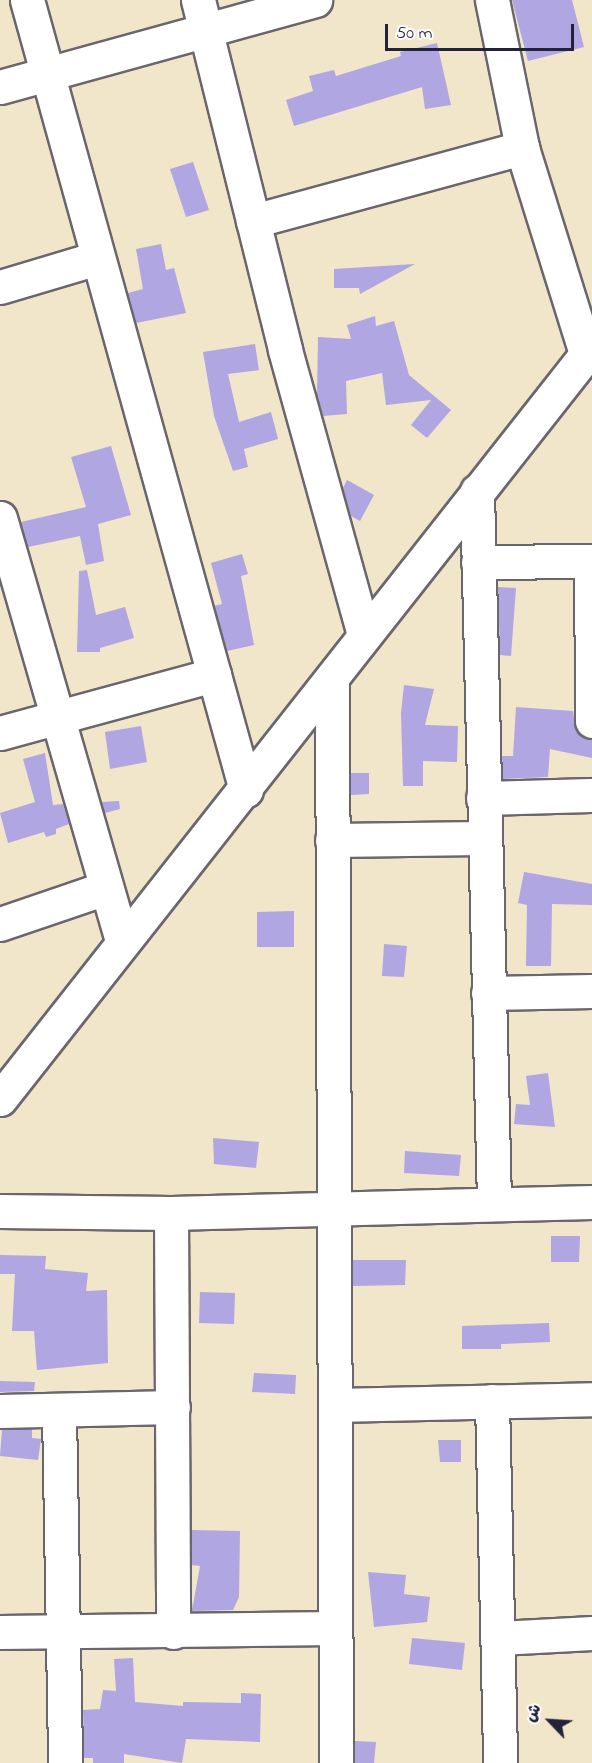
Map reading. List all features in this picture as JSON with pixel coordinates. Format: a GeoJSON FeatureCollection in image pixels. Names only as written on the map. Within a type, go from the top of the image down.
{"type":"FeatureCollection","features":[{"type":"Feature","properties":{"kind":"street"},"geometry":{"type":"LineString","coordinates":[[27,0],[246,790]]}},
{"type":"Feature","properties":{"kind":"street"},"geometry":{"type":"LineString","coordinates":[[198,0],[253,222],[364,634]]}},
{"type":"Feature","properties":{"kind":"street"},"geometry":{"type":"LineString","coordinates":[[0,87],[48,76],[315,0]]}},
{"type":"Feature","properties":{"kind":"street"},"geometry":{"type":"LineString","coordinates":[[0,1100],[122,942],[246,790],[364,634],[589,351],[522,148],[492,0]]}},
{"type":"Feature","properties":{"kind":"street"},"geometry":{"type":"LineString","coordinates":[[253,222],[522,148]]}},
{"type":"Feature","properties":{"kind":"street"},"geometry":{"type":"LineString","coordinates":[[0,287],[97,258]]}},
{"type":"Feature","properties":{"kind":"street"},"geometry":{"type":"LineString","coordinates":[[477,491],[494,1204]]}},
{"type":"Feature","properties":{"kind":"street"},"geometry":{"type":"LineString","coordinates":[[1,524],[122,942]]}},
{"type":"Feature","properties":{"kind":"street"},"geometry":{"type":"LineString","coordinates":[[478,562],[591,561],[592,721]]}},
{"type":"Feature","properties":{"kind":"street"},"geometry":{"type":"LineString","coordinates":[[0,733],[214,675]]}},
{"type":"Feature","properties":{"kind":"street"},"geometry":{"type":"LineString","coordinates":[[332,678],[336,1763]]}},
{"type":"Feature","properties":{"kind":"street"},"geometry":{"type":"LineString","coordinates":[[483,798],[592,795]]}},
{"type":"Feature","properties":{"kind":"street"},"geometry":{"type":"LineString","coordinates":[[332,840],[484,838]]}},
{"type":"Feature","properties":{"kind":"street"},"geometry":{"type":"LineString","coordinates":[[0,924],[106,888]]}},
{"type":"Feature","properties":{"kind":"street"},"geometry":{"type":"LineString","coordinates":[[488,993],[592,991]]}},
{"type":"Feature","properties":{"kind":"street"},"geometry":{"type":"LineString","coordinates":[[0,1211],[171,1213],[592,1202]]}},
{"type":"Feature","properties":{"kind":"street"},"geometry":{"type":"LineString","coordinates":[[171,1213],[173,1632]]}},
{"type":"Feature","properties":{"kind":"street"},"geometry":{"type":"LineString","coordinates":[[335,1405],[592,1399]]}},
{"type":"Feature","properties":{"kind":"street"},"geometry":{"type":"LineString","coordinates":[[492,1401],[500,1638],[501,1763]]}},
{"type":"Feature","properties":{"kind":"street"},"geometry":{"type":"LineString","coordinates":[[0,1411],[173,1407]]}},
{"type":"Feature","properties":{"kind":"street"},"geometry":{"type":"LineString","coordinates":[[59,1411],[65,1763]]}},
{"type":"Feature","properties":{"kind":"street"},"geometry":{"type":"LineString","coordinates":[[0,1632],[173,1632],[335,1628]]}},
{"type":"Feature","properties":{"kind":"street"},"geometry":{"type":"LineString","coordinates":[[500,1638],[592,1632]]}},
{"type":"Feature","properties":{"kind":"building"},"geometry":{"type":"Polygon","coordinates":[[[512,0],[572,0],[584,47],[528,61],[512,0]]]}},
{"type":"Feature","properties":{"kind":"building"},"geometry":{"type":"Polygon","coordinates":[[[437,43],[451,105],[425,109],[422,87],[294,126],[286,100],[313,91],[309,76],[334,70],[336,76],[401,56],[400,52],[437,43]]]}},
{"type":"Feature","properties":{"kind":"building"},"geometry":{"type":"Polygon","coordinates":[[[193,162],[209,210],[186,217],[170,169],[193,162]]]}},
{"type":"Feature","properties":{"kind":"building"},"geometry":{"type":"Polygon","coordinates":[[[161,244],[166,270],[174,268],[186,313],[136,323],[128,293],[143,289],[136,249],[161,244]]]}},
{"type":"Feature","properties":{"kind":"building"},"geometry":{"type":"Polygon","coordinates":[[[415,264],[360,294],[359,288],[334,288],[334,269],[415,264]]]}},
{"type":"Feature","properties":{"kind":"building"},"geometry":{"type":"Polygon","coordinates":[[[375,316],[376,326],[394,321],[409,375],[451,410],[427,438],[411,425],[431,400],[386,405],[382,373],[346,381],[347,414],[323,416],[317,396],[318,337],[351,339],[347,325],[375,316]]]}},
{"type":"Feature","properties":{"kind":"building"},"geometry":{"type":"Polygon","coordinates":[[[255,344],[259,370],[228,374],[239,422],[271,412],[278,439],[244,449],[248,467],[233,471],[214,416],[203,352],[255,344]]]}},
{"type":"Feature","properties":{"kind":"building"},"geometry":{"type":"Polygon","coordinates":[[[111,446],[131,515],[98,524],[104,561],[86,565],[80,536],[28,547],[21,522],[86,507],[71,457],[111,446]]]}},
{"type":"Feature","properties":{"kind":"building"},"geometry":{"type":"Polygon","coordinates":[[[347,480],[374,495],[360,521],[351,516],[343,488],[347,480]]]}},
{"type":"Feature","properties":{"kind":"building"},"geometry":{"type":"Polygon","coordinates":[[[242,554],[248,574],[241,576],[254,645],[227,651],[214,606],[222,604],[211,563],[242,554]]]}},
{"type":"Feature","properties":{"kind":"building"},"geometry":{"type":"Polygon","coordinates":[[[87,570],[96,615],[125,607],[134,638],[100,648],[100,652],[77,652],[79,571],[87,570]]]}},
{"type":"Feature","properties":{"kind":"building"},"geometry":{"type":"Polygon","coordinates":[[[498,587],[516,588],[511,656],[500,655],[498,587]]]}},
{"type":"Feature","properties":{"kind":"building"},"geometry":{"type":"Polygon","coordinates":[[[404,685],[434,689],[425,725],[458,726],[457,762],[423,761],[423,786],[403,786],[401,713],[404,685]]]}},
{"type":"Feature","properties":{"kind":"building"},"geometry":{"type":"Polygon","coordinates":[[[516,707],[573,711],[576,731],[592,740],[592,758],[550,749],[548,777],[503,779],[502,756],[513,756],[516,707]]]}},
{"type":"Feature","properties":{"kind":"building"},"geometry":{"type":"Polygon","coordinates":[[[141,726],[147,762],[110,769],[105,732],[141,726]]]}},
{"type":"Feature","properties":{"kind":"building"},"geometry":{"type":"Polygon","coordinates":[[[45,753],[53,805],[63,804],[69,824],[56,829],[56,834],[46,837],[44,832],[8,843],[0,813],[35,802],[23,759],[45,753]]]}},
{"type":"Feature","properties":{"kind":"building"},"geometry":{"type":"Polygon","coordinates":[[[351,773],[369,773],[369,794],[351,795],[351,773]]]}},
{"type":"Feature","properties":{"kind":"building"},"geometry":{"type":"Polygon","coordinates":[[[119,801],[120,809],[105,813],[101,802],[119,801]]]}},
{"type":"Feature","properties":{"kind":"building"},"geometry":{"type":"Polygon","coordinates":[[[524,872],[592,884],[592,905],[552,904],[551,966],[526,966],[527,905],[518,903],[524,872]]]}},
{"type":"Feature","properties":{"kind":"building"},"geometry":{"type":"Polygon","coordinates":[[[294,911],[294,947],[257,947],[257,912],[294,911]]]}},
{"type":"Feature","properties":{"kind":"building"},"geometry":{"type":"Polygon","coordinates":[[[384,944],[407,946],[404,977],[382,976],[384,944]]]}},
{"type":"Feature","properties":{"kind":"building"},"geometry":{"type":"Polygon","coordinates":[[[548,1073],[555,1127],[514,1124],[516,1104],[530,1105],[526,1076],[548,1073]]]}},
{"type":"Feature","properties":{"kind":"building"},"geometry":{"type":"Polygon","coordinates":[[[213,1138],[259,1142],[256,1168],[214,1164],[213,1138]]]}},
{"type":"Feature","properties":{"kind":"building"},"geometry":{"type":"Polygon","coordinates":[[[405,1151],[461,1155],[459,1176],[404,1173],[405,1151]]]}},
{"type":"Feature","properties":{"kind":"building"},"geometry":{"type":"Polygon","coordinates":[[[551,1236],[580,1236],[579,1262],[551,1262],[551,1236]]]}},
{"type":"Feature","properties":{"kind":"building"},"geometry":{"type":"Polygon","coordinates":[[[0,1255],[46,1256],[45,1269],[88,1273],[86,1291],[107,1290],[108,1363],[37,1370],[34,1331],[12,1331],[15,1274],[0,1274],[0,1255]]]}},
{"type":"Feature","properties":{"kind":"building"},"geometry":{"type":"Polygon","coordinates":[[[353,1260],[406,1260],[405,1285],[353,1286],[353,1260]]]}},
{"type":"Feature","properties":{"kind":"building"},"geometry":{"type":"Polygon","coordinates":[[[200,1292],[235,1293],[234,1324],[199,1323],[200,1292]]]}},
{"type":"Feature","properties":{"kind":"building"},"geometry":{"type":"Polygon","coordinates":[[[549,1323],[550,1342],[501,1344],[501,1349],[462,1349],[462,1326],[549,1323]]]}},
{"type":"Feature","properties":{"kind":"building"},"geometry":{"type":"Polygon","coordinates":[[[254,1373],[296,1375],[295,1394],[252,1392],[254,1373]]]}},
{"type":"Feature","properties":{"kind":"building"},"geometry":{"type":"Polygon","coordinates":[[[0,1381],[35,1382],[34,1391],[0,1392],[0,1381]]]}},
{"type":"Feature","properties":{"kind":"building"},"geometry":{"type":"Polygon","coordinates":[[[32,1429],[32,1438],[41,1439],[38,1460],[0,1456],[2,1430],[32,1429]]]}},
{"type":"Feature","properties":{"kind":"building"},"geometry":{"type":"Polygon","coordinates":[[[438,1440],[461,1440],[461,1462],[440,1462],[438,1440]]]}},
{"type":"Feature","properties":{"kind":"building"},"geometry":{"type":"Polygon","coordinates":[[[191,1530],[240,1531],[239,1597],[233,1610],[192,1611],[200,1566],[191,1565],[191,1530]]]}},
{"type":"Feature","properties":{"kind":"building"},"geometry":{"type":"Polygon","coordinates":[[[368,1572],[406,1575],[404,1594],[430,1597],[427,1622],[374,1627],[368,1572]]]}},
{"type":"Feature","properties":{"kind":"building"},"geometry":{"type":"Polygon","coordinates":[[[412,1638],[465,1643],[462,1670],[409,1664],[412,1638]]]}},
{"type":"Feature","properties":{"kind":"building"},"geometry":{"type":"Polygon","coordinates":[[[133,1658],[135,1702],[183,1706],[183,1702],[241,1703],[241,1693],[261,1694],[260,1742],[186,1739],[182,1763],[124,1754],[124,1763],[93,1763],[93,1758],[84,1758],[83,1710],[100,1709],[103,1690],[116,1691],[114,1659],[133,1658]]]}},
{"type":"Feature","properties":{"kind":"building"},"geometry":{"type":"Polygon","coordinates":[[[355,1741],[376,1742],[374,1763],[355,1763],[355,1741]]]}}]}
